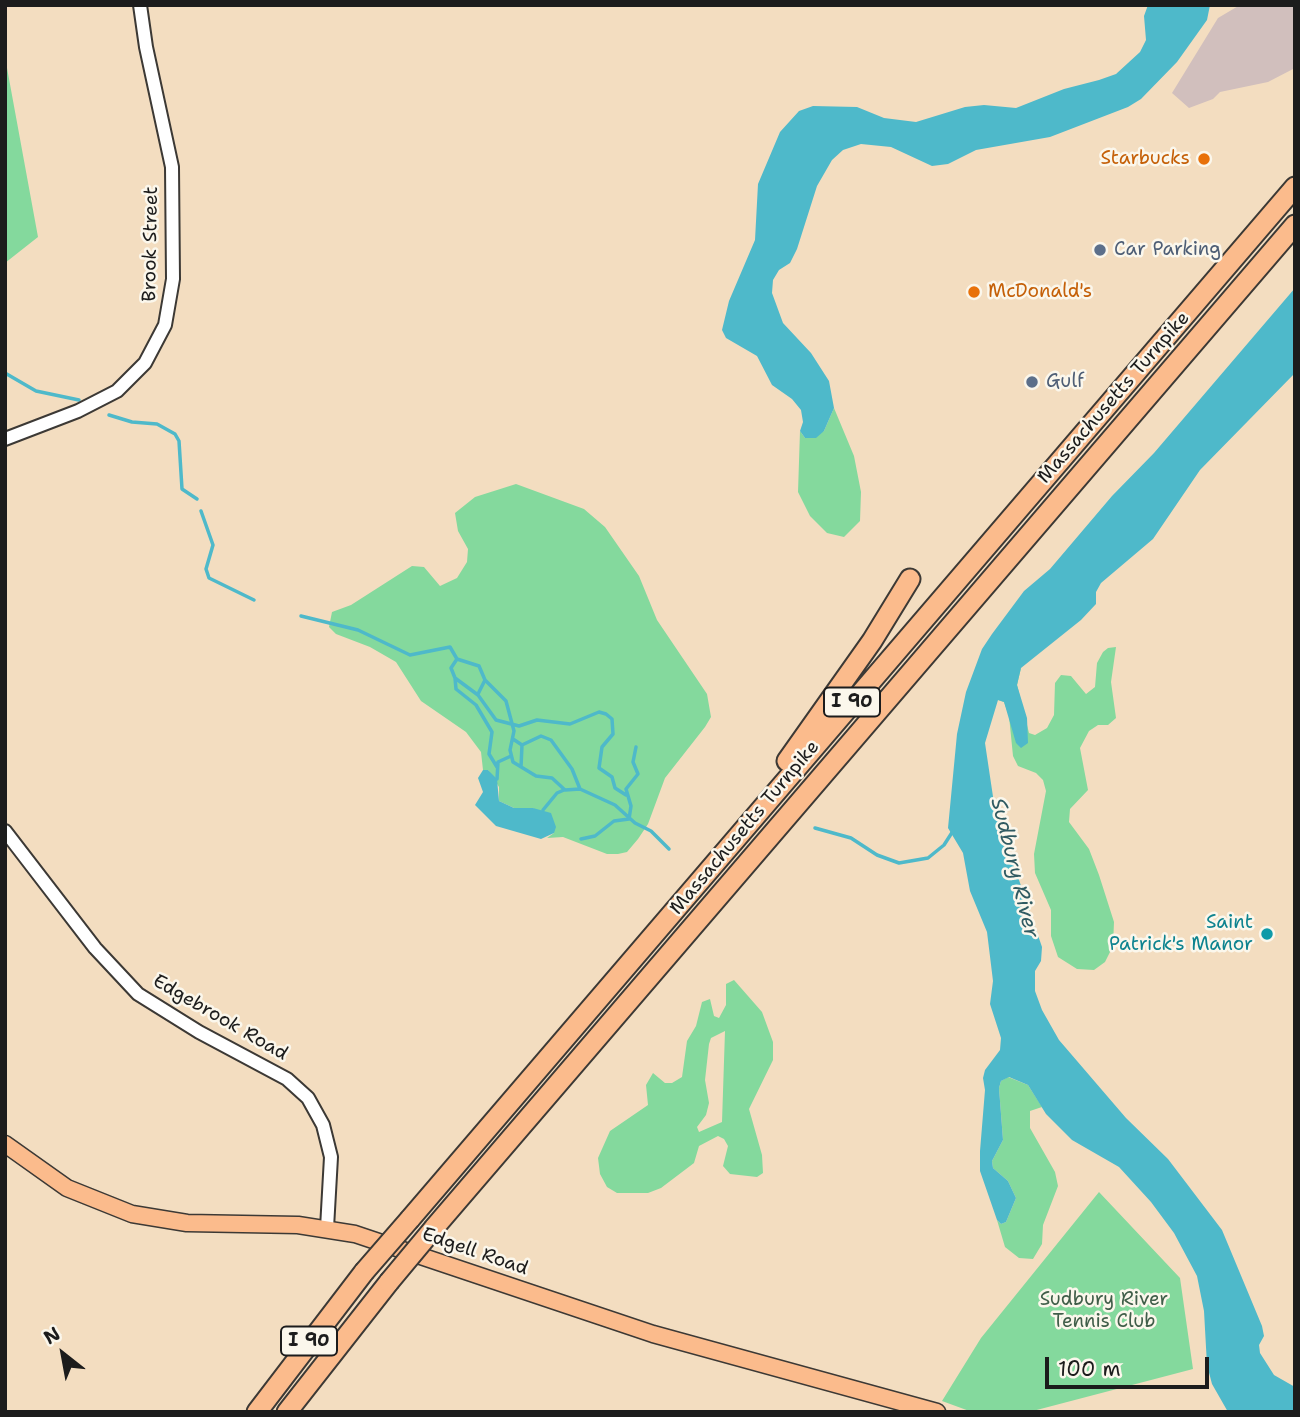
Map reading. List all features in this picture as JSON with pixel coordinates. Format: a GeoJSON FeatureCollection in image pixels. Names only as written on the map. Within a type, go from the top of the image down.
{"type":"FeatureCollection","features":[{"type":"Feature","properties":{"kind":"highway","name":"Massachusetts Turnpike"},"geometry":{"type":"LineString","coordinates":[[257,1412],[364,1272],[1295,187]]}},
{"type":"Feature","properties":{"kind":"highway","name":"Massachusetts Turnpike"},"geometry":{"type":"LineString","coordinates":[[287,1412],[389,1282],[1295,225]]}},
{"type":"Feature","properties":{"kind":"highway"},"geometry":{"type":"LineString","coordinates":[[679,905],[788,761],[872,641],[910,579]]}},
{"type":"Feature","properties":{"kind":"main road","name":"Edgell Road"},"geometry":{"type":"LineString","coordinates":[[5,1144],[67,1188],[132,1214],[187,1223],[327,1228],[371,1238],[666,1338],[937,1412]]}},
{"type":"Feature","properties":{"kind":"street","name":"Brook Street"},"geometry":{"type":"LineString","coordinates":[[5,439],[78,411],[117,391],[145,363],[165,325],[173,279],[172,167],[140,5]]}},
{"type":"Feature","properties":{"kind":"street","name":"Edgebrook Road"},"geometry":{"type":"LineString","coordinates":[[5,831],[104,959],[138,994],[199,1032],[287,1079],[308,1098],[317,1111],[328,1142],[331,1173],[327,1228]]}},
{"type":"Feature","properties":{"kind":"shaded area"},"geometry":{"type":"Polygon","coordinates":[[[1240,5],[1295,5],[1295,68],[1268,82],[1220,92],[1213,99],[1189,108],[1172,93],[1218,18],[1240,5]]]}},
{"type":"Feature","properties":{"kind":"green space"},"geometry":{"type":"Polygon","coordinates":[[[5,57],[38,237],[5,263],[5,57]]]}},
{"type":"Feature","properties":{"kind":"green space"},"geometry":{"type":"Polygon","coordinates":[[[834,408],[854,456],[861,492],[860,521],[844,537],[827,533],[810,516],[798,492],[800,431],[805,438],[824,431],[834,408]]]}},
{"type":"Feature","properties":{"kind":"green space"},"geometry":{"type":"Polygon","coordinates":[[[516,484],[584,509],[605,527],[639,576],[657,620],[707,694],[711,717],[665,778],[648,824],[627,852],[607,854],[563,837],[547,838],[554,833],[533,808],[514,808],[499,801],[499,787],[488,770],[483,770],[481,752],[466,732],[421,701],[396,662],[370,647],[336,634],[329,627],[332,612],[351,605],[412,566],[424,567],[440,586],[457,578],[467,562],[468,549],[458,531],[455,513],[475,497],[516,484]]]}},
{"type":"Feature","properties":{"kind":"green space"},"geometry":{"type":"Polygon","coordinates":[[[1116,647],[1111,682],[1116,718],[1108,725],[1098,725],[1089,731],[1080,748],[1088,790],[1070,809],[1069,822],[1089,849],[1099,875],[1114,922],[1113,946],[1105,962],[1094,970],[1077,969],[1058,957],[1051,936],[1051,910],[1035,873],[1034,854],[1046,791],[1043,780],[1036,773],[1018,766],[1013,756],[1009,716],[1004,702],[998,700],[1021,668],[1017,685],[1029,733],[1035,735],[1047,728],[1054,715],[1055,683],[1061,675],[1071,676],[1086,694],[1095,687],[1097,663],[1103,652],[1116,647]]]}},
{"type":"Feature","properties":{"kind":"green space"},"geometry":{"type":"Polygon","coordinates":[[[734,980],[762,1012],[773,1042],[773,1060],[749,1109],[762,1155],[763,1173],[757,1177],[730,1174],[723,1166],[728,1146],[724,1139],[718,1136],[699,1146],[694,1163],[661,1188],[648,1193],[617,1193],[607,1187],[600,1174],[598,1158],[610,1131],[648,1105],[646,1085],[653,1073],[665,1083],[672,1083],[682,1077],[687,1041],[696,1026],[702,1002],[710,999],[714,1016],[719,1018],[726,1005],[726,984],[734,980]],[[725,1031],[711,1038],[709,1044],[705,1080],[709,1103],[706,1115],[697,1127],[699,1132],[722,1122],[725,1031]]]}},
{"type":"Feature","properties":{"kind":"green space"},"geometry":{"type":"Polygon","coordinates":[[[1008,1077],[1028,1085],[1042,1107],[1030,1111],[1030,1128],[1055,1172],[1058,1186],[1043,1225],[1042,1244],[1033,1259],[1019,1258],[1005,1247],[997,1220],[1001,1224],[1006,1222],[1016,1198],[1008,1181],[993,1168],[992,1161],[1003,1140],[999,1088],[1001,1081],[1008,1077]]]}},
{"type":"Feature","properties":{"kind":"green space","name":"Sudbury River Tennis Club"},"geometry":{"type":"Polygon","coordinates":[[[1099,1192],[1180,1278],[1193,1369],[1029,1412],[972,1412],[942,1401],[981,1338],[1099,1192]]]}},
{"type":"Feature","properties":{"kind":"water"},"geometry":{"type":"Polygon","coordinates":[[[1148,5],[1210,5],[1207,20],[1177,62],[1141,99],[1128,107],[1050,137],[976,150],[948,164],[932,166],[891,147],[861,144],[843,150],[832,160],[817,186],[797,249],[790,263],[779,270],[773,280],[772,293],[783,323],[811,353],[829,381],[834,408],[824,431],[816,438],[805,438],[800,431],[803,422],[801,410],[792,399],[772,385],[757,356],[726,338],[722,330],[729,301],[755,240],[758,184],[780,132],[799,111],[813,106],[857,107],[884,118],[916,122],[965,107],[984,105],[1016,108],[1064,89],[1099,80],[1116,74],[1140,52],[1146,40],[1144,16],[1148,5]]]}},
{"type":"Feature","properties":{"kind":"water","name":"Sudbury River"},"geometry":{"type":"Polygon","coordinates":[[[1295,288],[1295,373],[1200,470],[1153,539],[1101,583],[1096,592],[1096,604],[1081,620],[1021,668],[1017,685],[1027,718],[1028,743],[1021,748],[1016,743],[1004,702],[998,700],[985,743],[995,810],[1042,947],[1041,961],[1035,971],[1035,991],[1042,1010],[1059,1040],[1126,1118],[1168,1159],[1222,1230],[1262,1326],[1264,1336],[1259,1345],[1260,1353],[1274,1375],[1295,1387],[1295,1412],[1228,1412],[1212,1384],[1207,1365],[1204,1311],[1197,1276],[1174,1233],[1151,1202],[1119,1167],[1072,1140],[1046,1114],[1028,1085],[1009,1077],[1001,1081],[999,1088],[1003,1140],[992,1161],[993,1168],[1008,1181],[1016,1198],[1006,1222],[1001,1224],[997,1220],[980,1171],[980,1151],[985,1090],[983,1078],[985,1070],[1000,1050],[1001,1038],[990,1004],[993,981],[987,932],[970,891],[963,853],[948,828],[957,734],[966,692],[982,649],[1024,591],[1050,569],[1112,496],[1154,453],[1295,288]]]}},
{"type":"Feature","properties":{"kind":"water"},"geometry":{"type":"Polygon","coordinates":[[[483,770],[488,770],[497,779],[499,801],[514,808],[533,808],[551,813],[556,827],[554,833],[541,839],[496,826],[475,805],[483,792],[478,778],[483,770]]]}},
{"type":"Feature","properties":{"kind":"waterway"},"geometry":{"type":"LineString","coordinates":[[5,373],[36,391],[79,400]]}},
{"type":"Feature","properties":{"kind":"waterway"},"geometry":{"type":"LineString","coordinates":[[109,415],[132,422],[157,424],[175,434],[179,441],[182,489],[197,499]]}},
{"type":"Feature","properties":{"kind":"waterway"},"geometry":{"type":"LineString","coordinates":[[201,511],[213,545],[206,569],[209,578],[254,600]]}},
{"type":"Feature","properties":{"kind":"waterway"},"geometry":{"type":"LineString","coordinates":[[301,616],[358,630],[410,655],[450,647],[457,659],[479,666],[485,680],[506,701],[514,731],[510,750],[513,762],[536,776],[552,778],[565,790],[580,789],[615,805],[635,823],[651,831],[669,849]]}},
{"type":"Feature","properties":{"kind":"waterway"},"geometry":{"type":"LineString","coordinates":[[457,659],[451,668],[455,678],[478,695],[496,720],[519,726],[537,720],[570,724],[599,712],[606,714],[612,719],[613,734],[602,747],[599,768],[612,777],[615,788],[626,795]]}},
{"type":"Feature","properties":{"kind":"waterway"},"geometry":{"type":"LineString","coordinates":[[455,678],[456,689],[476,705],[492,732],[489,754],[497,767]]}},
{"type":"Feature","properties":{"kind":"waterway"},"geometry":{"type":"LineString","coordinates":[[478,694],[485,680]]}},
{"type":"Feature","properties":{"kind":"waterway"},"geometry":{"type":"LineString","coordinates":[[513,739],[522,745],[541,736],[551,740],[572,769],[580,789]]}},
{"type":"Feature","properties":{"kind":"waterway"},"geometry":{"type":"LineString","coordinates":[[521,767],[522,745]]}},
{"type":"Feature","properties":{"kind":"waterway"},"geometry":{"type":"LineString","coordinates":[[581,839],[595,836],[614,821],[629,819],[631,806],[626,789],[638,774],[633,762],[636,747]]}},
{"type":"Feature","properties":{"kind":"waterway"},"geometry":{"type":"LineString","coordinates":[[497,779],[498,762],[511,756]]}},
{"type":"Feature","properties":{"kind":"waterway"},"geometry":{"type":"LineString","coordinates":[[543,810],[557,793],[564,790]]}},
{"type":"Feature","properties":{"kind":"waterway"},"geometry":{"type":"LineString","coordinates":[[815,828],[851,838],[877,855],[899,863],[928,858],[944,845],[953,831]]}},
{"type":"Feature","properties":{"kind":"place","name":"Starbucks"},"geometry":{"type":"Point","coordinates":[1204,159]}},
{"type":"Feature","properties":{"kind":"place","name":"Car Parking"},"geometry":{"type":"Point","coordinates":[1100,250]}},
{"type":"Feature","properties":{"kind":"place","name":"McDonald's"},"geometry":{"type":"Point","coordinates":[974,292]}},
{"type":"Feature","properties":{"kind":"place","name":"Gulf"},"geometry":{"type":"Point","coordinates":[1032,382]}},
{"type":"Feature","properties":{"kind":"place","name":"Saint Patrick's Manor"},"geometry":{"type":"Point","coordinates":[1267,934]}}]}
